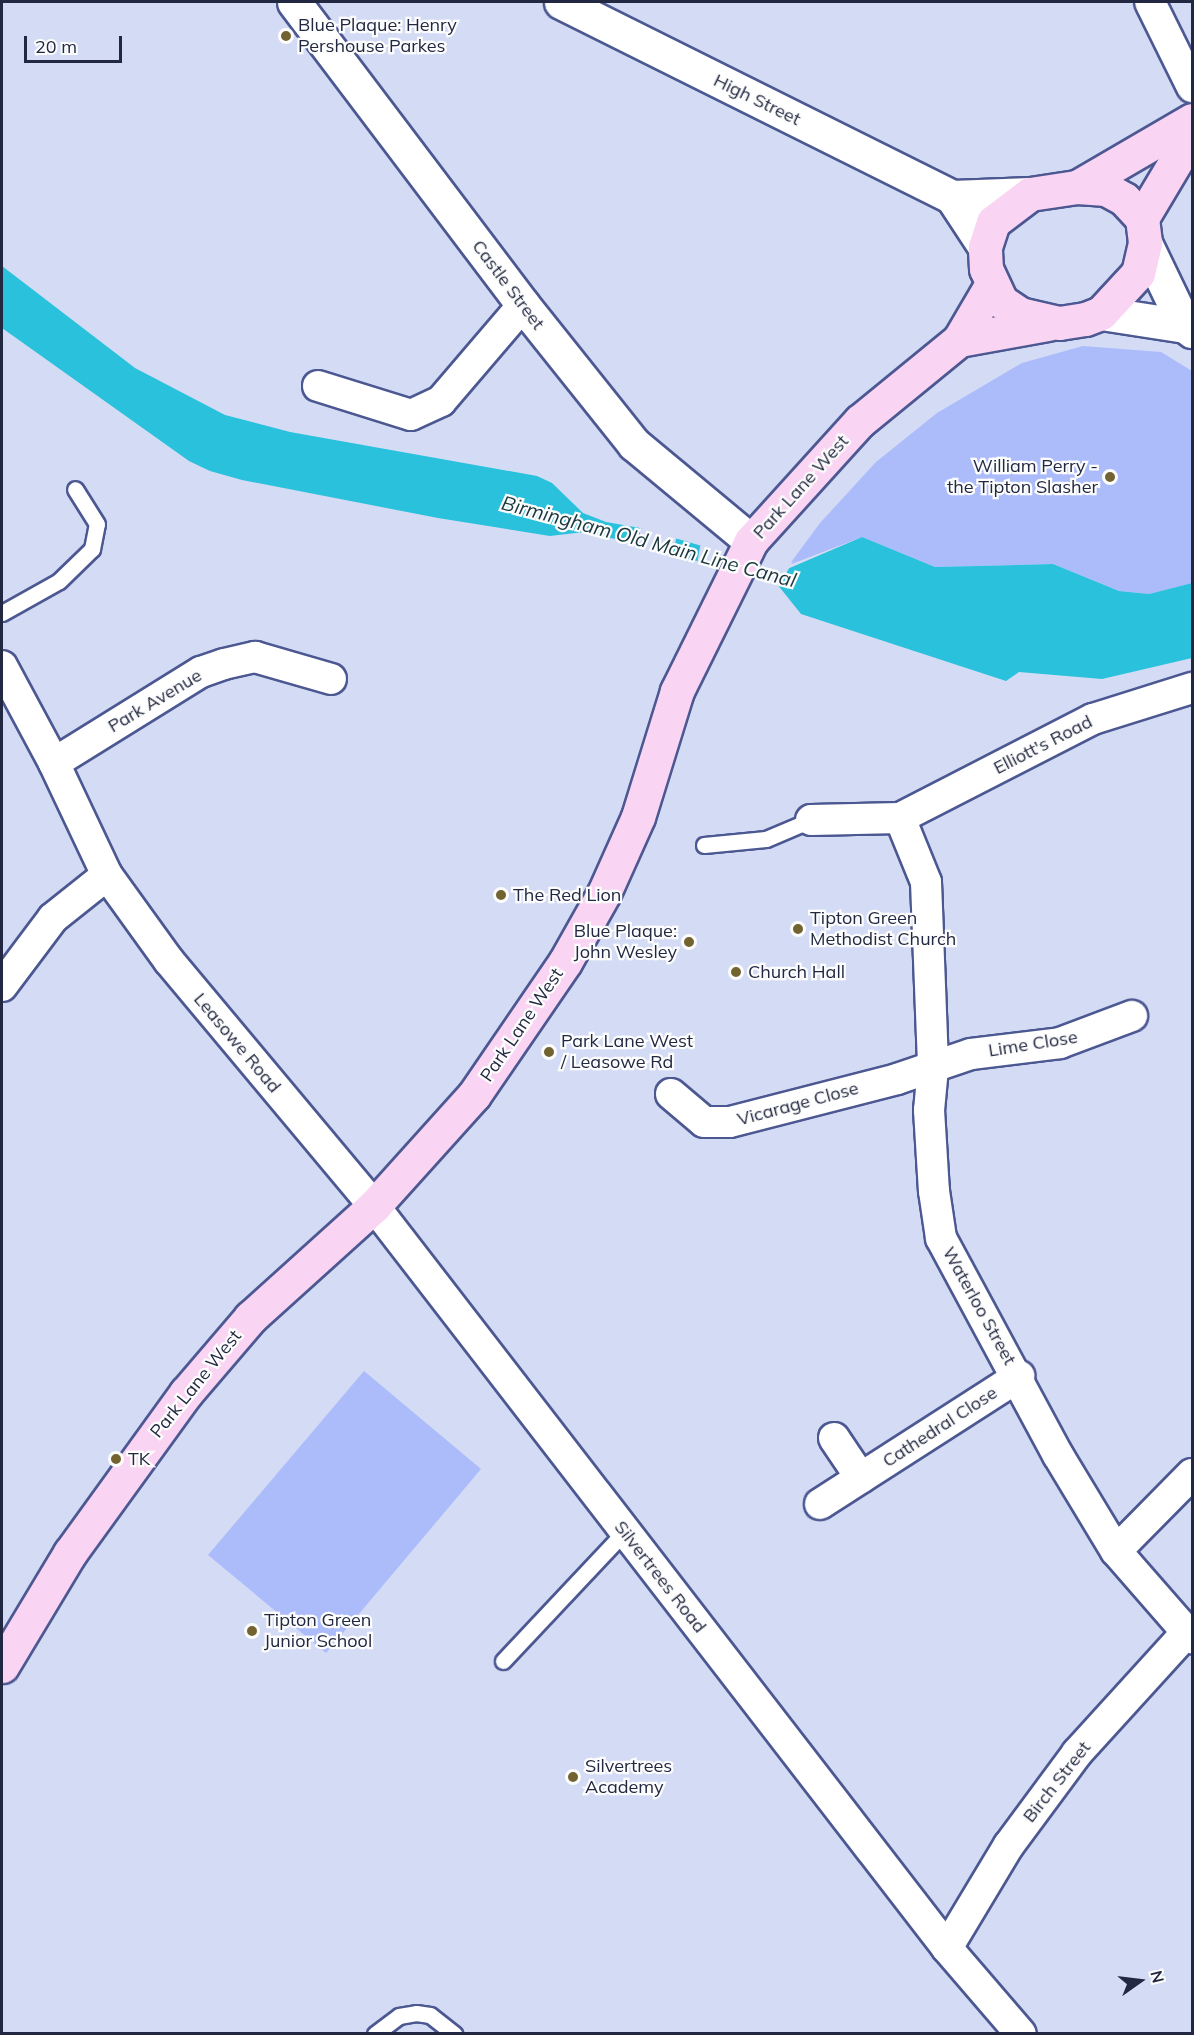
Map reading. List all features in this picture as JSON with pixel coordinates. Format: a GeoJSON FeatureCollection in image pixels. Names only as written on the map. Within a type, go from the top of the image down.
{"type":"FeatureCollection","features":[{"type":"Feature","properties":{"kind":"main road","name":"Castle Street"},"geometry":{"type":"LineString","coordinates":[[295,2],[523,305],[634,444],[751,541]]}},
{"type":"Feature","properties":{"kind":"main road","name":"High Street"},"geometry":{"type":"LineString","coordinates":[[575,5],[952,197],[985,246]]}},
{"type":"Feature","properties":{"kind":"main road"},"geometry":{"type":"LineString","coordinates":[[1077,187],[1192,120]]}},
{"type":"Feature","properties":{"kind":"main road"},"geometry":{"type":"LineString","coordinates":[[1101,313],[1135,279],[1144,230],[1192,134]]}},
{"type":"Feature","properties":{"kind":"main road"},"geometry":{"type":"LineString","coordinates":[[1077,187],[1106,189],[1124,199],[1144,230],[1189,328],[1101,313],[1059,322],[1020,314],[1001,301],[992,284],[985,246],[993,222],[1030,194],[1077,187]]}},
{"type":"Feature","properties":{"kind":"main road","name":"High Street"},"geometry":{"type":"LineString","coordinates":[[952,197],[1030,194]]}},
{"type":"Feature","properties":{"kind":"main road","name":"Park Lane West"},"geometry":{"type":"LineString","coordinates":[[2,1666],[70,1553],[186,1393],[250,1318],[374,1206],[474,1095],[565,962],[598,903],[638,817],[677,692],[713,613],[751,541],[860,421],[959,340],[992,284]]}},
{"type":"Feature","properties":{"kind":"main road","name":"Park Lane West"},"geometry":{"type":"LineString","coordinates":[[959,340],[1059,322]]}},
{"type":"Feature","properties":{"kind":"street"},"geometry":{"type":"LineString","coordinates":[[1150,2],[1192,87]]}},
{"type":"Feature","properties":{"kind":"street"},"geometry":{"type":"LineString","coordinates":[[318,386],[411,415],[441,401],[523,305]]}},
{"type":"Feature","properties":{"kind":"street","name":"Park Avenue"},"geometry":{"type":"LineString","coordinates":[[54,763],[201,672],[224,664],[255,657],[331,679]]}},
{"type":"Feature","properties":{"kind":"street","name":"Leasowe Road"},"geometry":{"type":"LineString","coordinates":[[2,666],[54,763],[107,875],[169,961],[374,1206]]}},
{"type":"Feature","properties":{"kind":"street","name":"Elliott's Road"},"geometry":{"type":"LineString","coordinates":[[900,818],[1093,719],[1192,688]]}},
{"type":"Feature","properties":{"kind":"street"},"geometry":{"type":"LineString","coordinates":[[811,820],[900,818]]}},
{"type":"Feature","properties":{"kind":"street","name":"Waterloo Street"},"geometry":{"type":"LineString","coordinates":[[900,818],[926,882],[933,1068],[929,1110],[933,1191],[941,1238],[1018,1376],[1058,1455],[1116,1551],[1190,1635]]}},
{"type":"Feature","properties":{"kind":"street"},"geometry":{"type":"LineString","coordinates":[[2,986],[53,918],[107,875]]}},
{"type":"Feature","properties":{"kind":"street","name":"Lime Close"},"geometry":{"type":"LineString","coordinates":[[933,1068],[971,1054],[1060,1043],[1132,1016]]}},
{"type":"Feature","properties":{"kind":"street","name":"Vicarage Close"},"geometry":{"type":"LineString","coordinates":[[670,1094],[704,1122],[730,1122],[933,1068]]}},
{"type":"Feature","properties":{"kind":"street","name":"Silvertrees Road"},"geometry":{"type":"LineString","coordinates":[[374,1206],[947,1948],[1021,2034]]}},
{"type":"Feature","properties":{"kind":"street","name":"Cathedral Close"},"geometry":{"type":"LineString","coordinates":[[820,1504],[1018,1376]]}},
{"type":"Feature","properties":{"kind":"street"},"geometry":{"type":"LineString","coordinates":[[834,1438],[861,1478]]}},
{"type":"Feature","properties":{"kind":"street"},"geometry":{"type":"LineString","coordinates":[[1116,1551],[1192,1474]]}},
{"type":"Feature","properties":{"kind":"street","name":"Birch Street"},"geometry":{"type":"LineString","coordinates":[[947,1948],[1009,1845],[1077,1753],[1190,1635]]}},
{"type":"Feature","properties":{"kind":"lane"},"geometry":{"type":"LineString","coordinates":[[2,614],[59,581],[92,549],[97,524],[75,489]]}},
{"type":"Feature","properties":{"kind":"lane"},"geometry":{"type":"LineString","coordinates":[[704,845],[766,839],[811,820]]}},
{"type":"Feature","properties":{"kind":"lane"},"geometry":{"type":"LineString","coordinates":[[503,1661],[625,1531]]}},
{"type":"Feature","properties":{"kind":"lane"},"geometry":{"type":"LineString","coordinates":[[375,2034],[399,2016],[416,2013],[430,2015],[454,2034]]}},
{"type":"Feature","properties":{"kind":"shaded area"},"geometry":{"type":"Polygon","coordinates":[[[1083,346],[1161,352],[1192,371],[1192,583],[1149,594],[1119,591],[1053,564],[935,567],[862,537],[789,565],[820,523],[876,462],[937,413],[1022,363],[1083,346]]]}},
{"type":"Feature","properties":{"kind":"shaded area"},"geometry":{"type":"Polygon","coordinates":[[[364,1371],[481,1469],[326,1653],[208,1555],[364,1371]]]}},
{"type":"Feature","properties":{"kind":"water","name":"Birmingham Old Main Line Canal"},"geometry":{"type":"Polygon","coordinates":[[[2,266],[135,368],[225,415],[290,432],[537,476],[552,483],[583,513],[606,522],[640,528],[785,570],[862,537],[935,567],[1053,564],[1119,591],[1149,594],[1192,583],[1192,658],[1102,679],[1019,672],[1006,681],[801,614],[777,584],[638,544],[584,532],[550,536],[438,518],[242,480],[210,471],[189,461],[2,328],[2,266]]]}},
{"type":"Feature","properties":{"kind":"pier"},"geometry":{"type":"Polygon","coordinates":[[[640,528],[677,535],[672,557],[640,548],[640,528]]]}},
{"type":"Feature","properties":{"kind":"pier"},"geometry":{"type":"Polygon","coordinates":[[[701,542],[784,566],[793,561],[778,588],[697,564],[701,542]]]}},
{"type":"Feature","properties":{"kind":"place","name":"Blue Plaque: Henry Pershouse Parkes"},"geometry":{"type":"Point","coordinates":[286,36]}},
{"type":"Feature","properties":{"kind":"place","name":"William Perry - the Tipton Slasher"},"geometry":{"type":"Point","coordinates":[1110,477]}},
{"type":"Feature","properties":{"kind":"place","name":"The Red Lion"},"geometry":{"type":"Point","coordinates":[501,895]}},
{"type":"Feature","properties":{"kind":"place","name":"Tipton Green Methodist Church"},"geometry":{"type":"Point","coordinates":[798,929]}},
{"type":"Feature","properties":{"kind":"place","name":"Blue Plaque: John Wesley"},"geometry":{"type":"Point","coordinates":[689,942]}},
{"type":"Feature","properties":{"kind":"place","name":"Church Hall"},"geometry":{"type":"Point","coordinates":[736,972]}},
{"type":"Feature","properties":{"kind":"place","name":"Park Lane West / Leasowe Rd"},"geometry":{"type":"Point","coordinates":[549,1052]}},
{"type":"Feature","properties":{"kind":"place","name":"TK"},"geometry":{"type":"Point","coordinates":[116,1459]}},
{"type":"Feature","properties":{"kind":"place","name":"Tipton Green Junior School"},"geometry":{"type":"Point","coordinates":[252,1631]}},
{"type":"Feature","properties":{"kind":"place","name":"Silvertrees Academy"},"geometry":{"type":"Point","coordinates":[573,1777]}}]}
